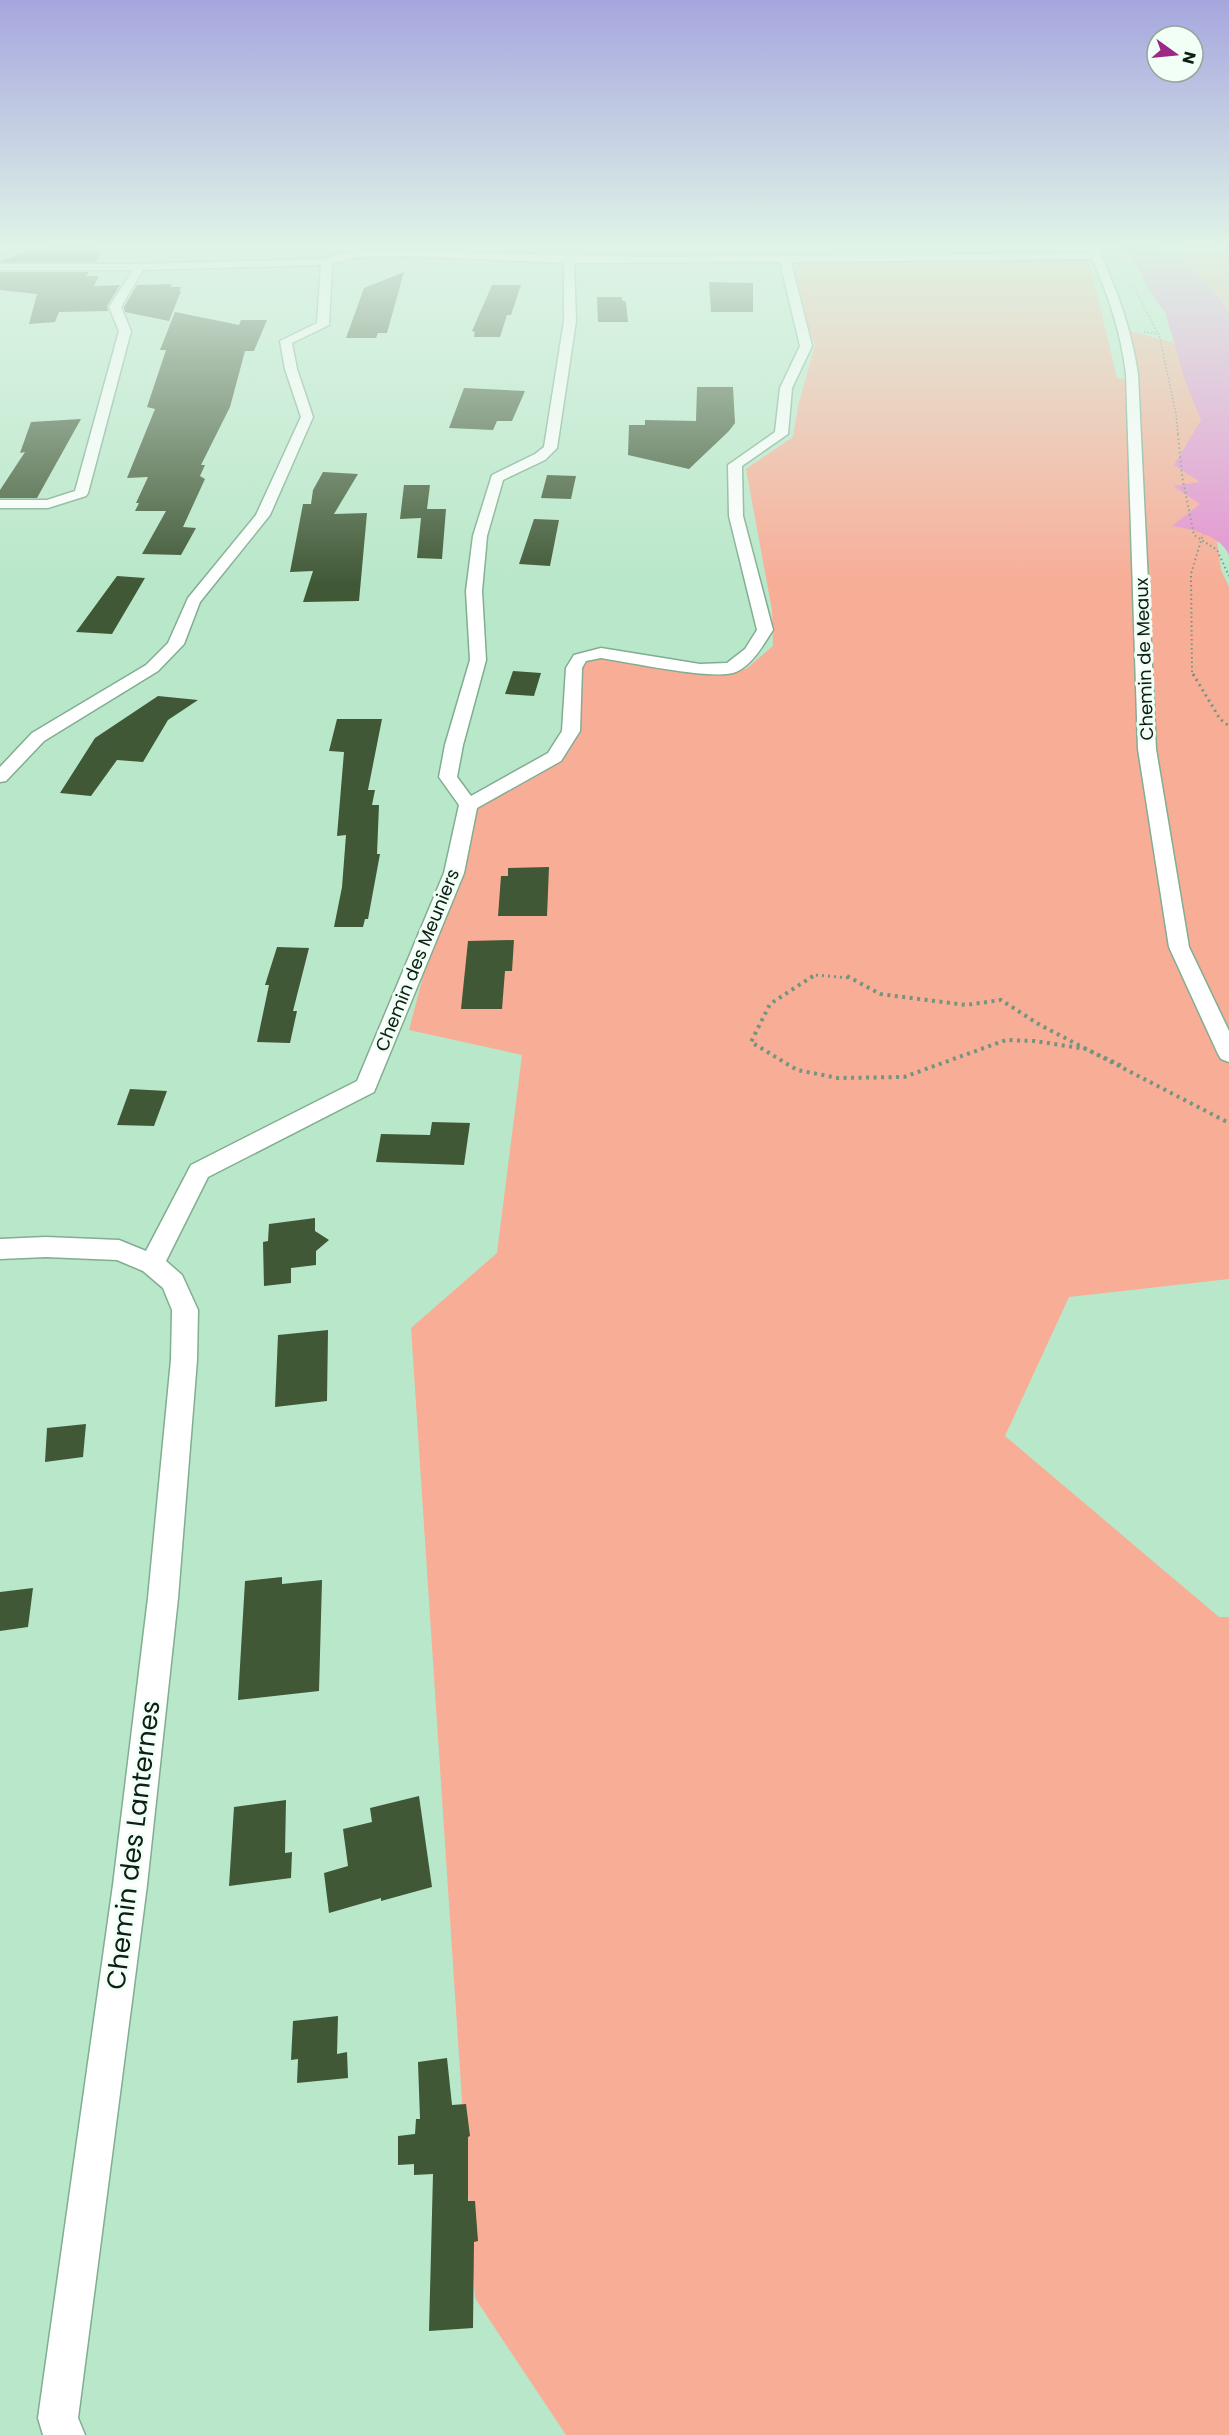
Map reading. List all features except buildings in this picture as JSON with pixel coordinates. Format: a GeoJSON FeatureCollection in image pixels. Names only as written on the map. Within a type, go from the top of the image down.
{"type":"FeatureCollection","features":[{"type":"Feature","properties":{"kind":"street"},"geometry":{"type":"LineString","coordinates":[[0,504],[48,504],[81,493],[118,358]]}},
{"type":"Feature","properties":{"kind":"street"},"geometry":{"type":"LineString","coordinates":[[0,777],[38,737],[152,668],[176,644],[193,601],[263,515],[307,417],[289,358]]}},
{"type":"Feature","properties":{"kind":"street"},"geometry":{"type":"LineString","coordinates":[[564,358],[550,448],[540,457],[497,478],[480,536],[474,591],[478,660],[454,745],[448,777],[468,805],[555,757],[572,731],[574,668],[580,658],[601,653],[700,669],[731,668],[751,652],[765,630],[736,516],[735,465],[781,434],[786,388],[800,358]]}},
{"type":"Feature","properties":{"kind":"street","name":"Chemin de Meaux"},"geometry":{"type":"LineString","coordinates":[[1130,358],[1147,749],[1179,947],[1229,1054]]}},
{"type":"Feature","properties":{"kind":"street","name":"Chemin des Meuniers"},"geometry":{"type":"LineString","coordinates":[[152,1264],[199,1171],[366,1086],[454,873],[468,805]]}},
{"type":"Feature","properties":{"kind":"street"},"geometry":{"type":"LineString","coordinates":[[0,1249],[46,1247],[118,1250],[152,1264]]}},
{"type":"Feature","properties":{"kind":"street","name":"Chemin des Lanternes"},"geometry":{"type":"LineString","coordinates":[[64,2435],[58,2418],[130,1885],[163,1598],[184,1360],[185,1310],[173,1282],[152,1264]]}},
{"type":"Feature","properties":{"kind":"path"},"geometry":{"type":"LineString","coordinates":[[1164,358],[1176,414],[1182,476],[1194,535],[1217,550],[1229,576]]}},
{"type":"Feature","properties":{"kind":"path"},"geometry":{"type":"LineString","coordinates":[[1203,534],[1191,574],[1192,672],[1220,719],[1229,726]]}},
{"type":"Feature","properties":{"kind":"path"},"geometry":{"type":"LineString","coordinates":[[1122,1066],[1086,1049],[1035,1041],[1006,1040],[904,1077],[838,1078],[796,1070],[751,1042],[770,1004],[815,975],[847,976],[880,994],[966,1005],[1001,1000],[1040,1025],[1122,1066],[1229,1123]]}},
{"type":"Feature","properties":{"kind":"shaded area"},"geometry":{"type":"Polygon","coordinates":[[[811,358],[1112,358],[1117,378],[1128,380],[1126,358],[1179,358],[1201,420],[1221,570],[1229,587],[1229,1279],[1069,1297],[1005,1436],[1219,1617],[1229,1617],[1229,2435],[566,2435],[475,2298],[411,1328],[497,1253],[522,1055],[409,1030],[468,805],[555,757],[571,731],[580,658],[746,669],[773,646],[772,610],[746,469],[793,437],[798,406],[811,358]]]}},
{"type":"Feature","properties":{"kind":"shaded area"},"geometry":{"type":"Polygon","coordinates":[[[1178,358],[1229,358],[1229,555],[1219,542],[1205,534],[1172,526],[1200,504],[1173,486],[1200,482],[1174,465],[1201,420],[1178,358]]]}}]}
